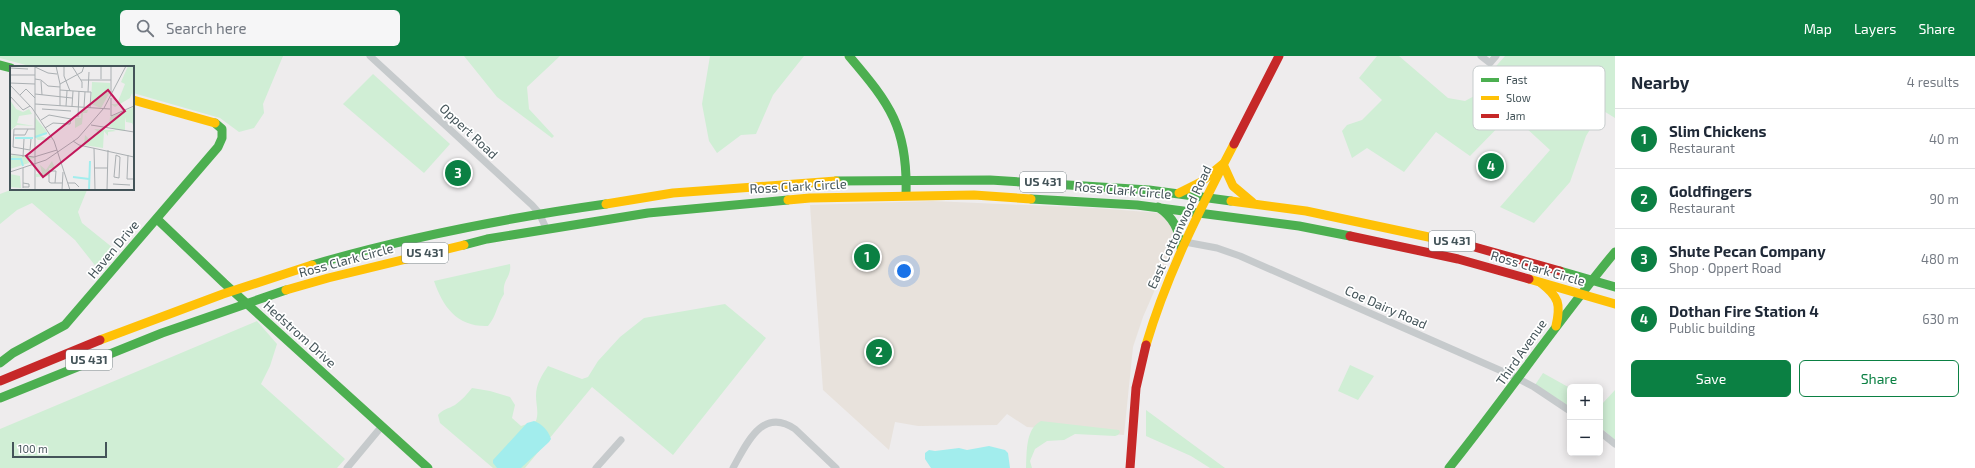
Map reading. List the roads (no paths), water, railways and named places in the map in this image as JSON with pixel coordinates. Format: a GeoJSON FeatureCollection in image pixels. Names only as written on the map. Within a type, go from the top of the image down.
{"type":"FeatureCollection","features":[{"type":"Feature","properties":{"kind":"main road"},"geometry":{"type":"LineString","coordinates":[[849,56],[881,93],[891,111],[899,133],[907,179],[906,194]]}},
{"type":"Feature","properties":{"kind":"main road","name":"East Cottonwood Road"},"geometry":{"type":"LineString","coordinates":[[1130,468],[1133,413],[1141,363],[1156,309],[1183,245],[1279,56]]}},
{"type":"Feature","properties":{"kind":"main road"},"geometry":{"type":"LineString","coordinates":[[0,65],[10,68]]}},
{"type":"Feature","properties":{"kind":"main road","name":"Haven Drive"},"geometry":{"type":"LineString","coordinates":[[0,363],[8,356],[53,334],[65,325],[218,147],[222,138],[222,129],[213,121],[134,100]]}},
{"type":"Feature","properties":{"kind":"main road"},"geometry":{"type":"LineString","coordinates":[[1179,193],[1201,182],[1223,164],[1233,186],[1253,202]]}},
{"type":"Feature","properties":{"kind":"main road","name":"Ross Clark Circle"},"geometry":{"type":"LineString","coordinates":[[0,381],[100,339],[232,290],[359,253],[449,231],[539,213],[625,200],[705,190],[820,181],[907,179],[1002,180],[1099,185],[1208,196],[1295,209],[1425,235],[1479,248],[1615,287]]}},
{"type":"Feature","properties":{"kind":"main road"},"geometry":{"type":"LineString","coordinates":[[992,196],[1000,190],[1002,180]]}},
{"type":"Feature","properties":{"kind":"main road"},"geometry":{"type":"LineString","coordinates":[[705,190],[708,205]]}},
{"type":"Feature","properties":{"kind":"main road","name":"Ross Clark Circle"},"geometry":{"type":"LineString","coordinates":[[0,398],[117,349],[246,303],[326,278],[416,255],[546,228],[628,215],[708,205],[794,199],[906,194],[992,196],[1068,199],[1201,211],[1314,229],[1421,250],[1539,281],[1615,304]]}},
{"type":"Feature","properties":{"kind":"main road"},"geometry":{"type":"LineString","coordinates":[[1157,206],[1176,222],[1183,245]]}},
{"type":"Feature","properties":{"kind":"main road","name":"Hedstrom Drive"},"geometry":{"type":"LineString","coordinates":[[156,218],[246,303],[428,468]]}},
{"type":"Feature","properties":{"kind":"main road"},"geometry":{"type":"LineString","coordinates":[[1421,250],[1425,235]]}},
{"type":"Feature","properties":{"kind":"main road","name":"Third Avenue"},"geometry":{"type":"LineString","coordinates":[[1449,468],[1519,378],[1581,293],[1615,252]]}},
{"type":"Feature","properties":{"kind":"main road"},"geometry":{"type":"LineString","coordinates":[[1539,281],[1551,291],[1558,300],[1560,309],[1556,326]]}},
{"type":"Feature","properties":{"kind":"street","name":"Oppert Road"},"geometry":{"type":"LineString","coordinates":[[370,56],[539,213],[546,228]]}},
{"type":"Feature","properties":{"kind":"street"},"geometry":{"type":"LineString","coordinates":[[1481,56],[1490,63],[1496,56]]}},
{"type":"Feature","properties":{"kind":"street","name":"Coe Dairy Road"},"geometry":{"type":"LineString","coordinates":[[1183,245],[1217,248],[1240,256],[1519,378],[1567,409]]}},
{"type":"Feature","properties":{"kind":"street"},"geometry":{"type":"LineString","coordinates":[[733,468],[756,431],[772,419],[795,429],[836,468]]}},
{"type":"Feature","properties":{"kind":"street"},"geometry":{"type":"LineString","coordinates":[[347,468],[382,426]]}},
{"type":"Feature","properties":{"kind":"street"},"geometry":{"type":"LineString","coordinates":[[1603,434],[1615,444]]}},
{"type":"Feature","properties":{"kind":"street"},"geometry":{"type":"LineString","coordinates":[[596,468],[621,440]]}},
{"type":"Feature","properties":{"kind":"water"},"geometry":{"type":"Polygon","coordinates":[[[534,421],[546,430],[551,439],[549,442],[521,468],[497,468],[493,463],[493,460],[527,423],[534,421]]]}},
{"type":"Feature","properties":{"kind":"water"},"geometry":{"type":"Polygon","coordinates":[[[989,446],[1005,450],[1008,453],[1010,468],[931,468],[925,459],[925,453],[929,450],[935,451],[959,448],[967,450],[989,446]]]}},
{"type":"Feature","properties":{"kind":"place","name":"Dothan Fire Station 4"},"geometry":{"type":"Point","coordinates":[1491,166]}},
{"type":"Feature","properties":{"kind":"place","name":"Shute Pecan Company"},"geometry":{"type":"Point","coordinates":[458,173]}},
{"type":"Feature","properties":{"kind":"place","name":"Slim Chickens"},"geometry":{"type":"Point","coordinates":[867,257]}},
{"type":"Feature","properties":{"kind":"place","name":"Goldfingers"},"geometry":{"type":"Point","coordinates":[879,352]}}]}
